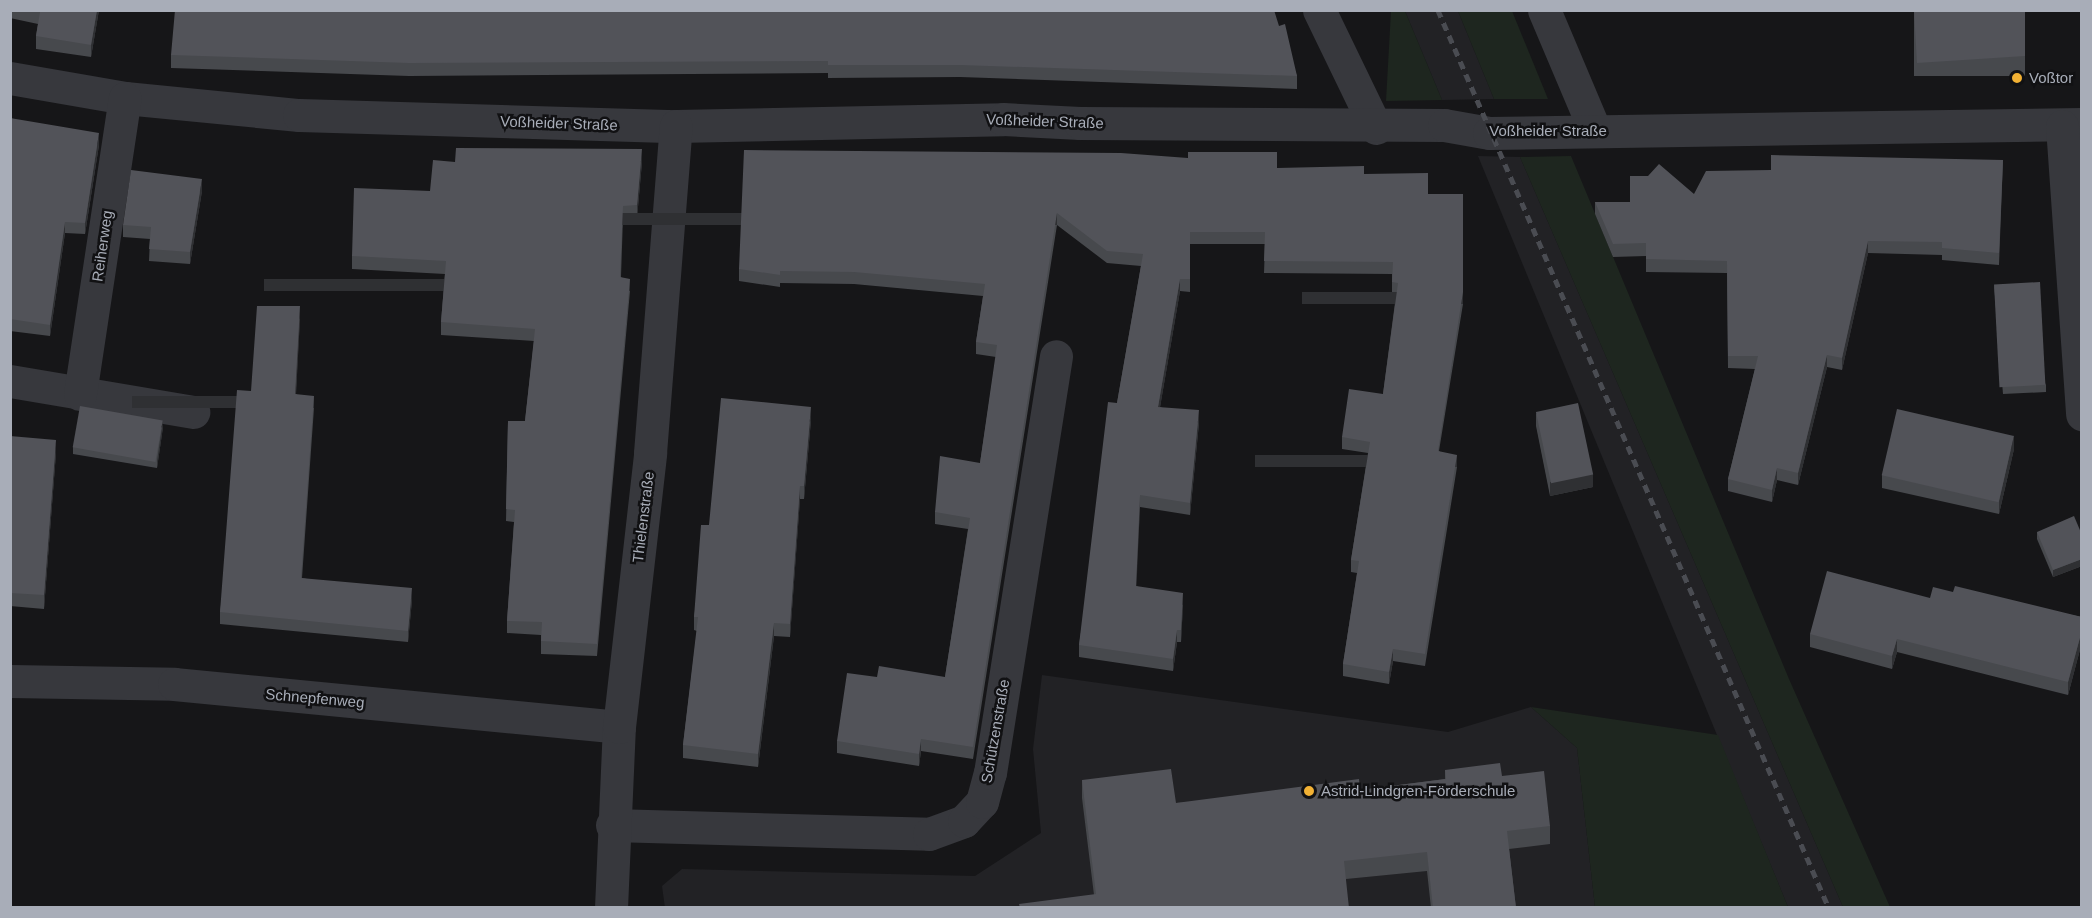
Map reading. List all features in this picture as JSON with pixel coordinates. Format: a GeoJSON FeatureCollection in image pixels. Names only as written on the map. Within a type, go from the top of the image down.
{"type":"FeatureCollection","features":[{"type":"Feature","properties":{"kind":"street"},"geometry":{"type":"LineString","coordinates":[[1319,10],[1376,128]]}},
{"type":"Feature","properties":{"kind":"street"},"geometry":{"type":"LineString","coordinates":[[1544,10],[1594,131]]}},
{"type":"Feature","properties":{"kind":"street","name":"Voßheider Straße"},"geometry":{"type":"LineString","coordinates":[[10,78],[125,98],[299,115],[676,126],[1003,119],[1376,128],[1444,125],[1490,133],[2072,125]]}},
{"type":"Feature","properties":{"kind":"street","name":"Reiherweg"},"geometry":{"type":"LineString","coordinates":[[80,394],[125,98]]}},
{"type":"Feature","properties":{"kind":"street"},"geometry":{"type":"LineString","coordinates":[[2072,125],[2082,414]]}},
{"type":"Feature","properties":{"kind":"street","name":"Thielenstraße"},"geometry":{"type":"LineString","coordinates":[[611,908],[612,825],[619,727],[651,453],[676,126]]}},
{"type":"Feature","properties":{"kind":"street","name":"Schützenstraße"},"geometry":{"type":"LineString","coordinates":[[612,825],[929,834],[964,821],[982,802],[990,773],[1056,356]]}},
{"type":"Feature","properties":{"kind":"street"},"geometry":{"type":"LineString","coordinates":[[10,381],[193,412]]}},
{"type":"Feature","properties":{"kind":"street","name":"Schnepfenweg"},"geometry":{"type":"LineString","coordinates":[[10,681],[174,684],[619,727]]}},
{"type":"Feature","properties":{"kind":"shaded area"},"geometry":{"type":"Polygon","coordinates":[[[1391,11],[1405,11],[1442,100],[1386,101],[1391,11]]]}},
{"type":"Feature","properties":{"kind":"shaded area"},"geometry":{"type":"Polygon","coordinates":[[[1405,11],[1458,11],[1494,99],[1442,100],[1405,11]]]}},
{"type":"Feature","properties":{"kind":"shaded area"},"geometry":{"type":"Polygon","coordinates":[[[1458,11],[1512,11],[1548,99],[1494,99],[1458,11]]]}},
{"type":"Feature","properties":{"kind":"shaded area"},"geometry":{"type":"Polygon","coordinates":[[[1478,156],[1520,157],[1843,907],[1788,907],[1478,156]]]}},
{"type":"Feature","properties":{"kind":"shaded area"},"geometry":{"type":"Polygon","coordinates":[[[1571,156],[1789,679],[1890,907],[1843,907],[1520,157],[1571,156]]]}},
{"type":"Feature","properties":{"kind":"shaded area","name":"Astrid-Lindgren-Förderschule"},"geometry":{"type":"Polygon","coordinates":[[[1042,675],[1448,732],[1531,707],[1577,748],[1595,907],[665,908],[662,886],[682,869],[975,876],[1041,833],[1033,749],[1042,675]]]}},
{"type":"Feature","properties":{"kind":"shaded area"},"geometry":{"type":"Polygon","coordinates":[[[1531,707],[1718,735],[1788,907],[1595,907],[1577,748],[1531,707]]]}},
{"type":"Feature","properties":{"kind":"building"},"geometry":{"type":"Polygon","coordinates":[[[34,10],[97,10],[91,45],[36,36],[40,12],[34,10]]]}},
{"type":"Feature","properties":{"kind":"building"},"geometry":{"type":"Polygon","coordinates":[[[175,10],[1274,10],[1279,26],[1285,24],[1297,76],[960,65],[828,65],[828,61],[409,63],[171,55],[175,10]]]}},
{"type":"Feature","properties":{"kind":"building"},"geometry":{"type":"Polygon","coordinates":[[[1914,10],[2025,10],[2025,56],[1917,63],[1914,10]]]}},
{"type":"Feature","properties":{"kind":"building"},"geometry":{"type":"Polygon","coordinates":[[[10,118],[99,133],[85,223],[65,222],[50,325],[10,319],[10,118]]]}},
{"type":"Feature","properties":{"kind":"building"},"geometry":{"type":"Polygon","coordinates":[[[456,148],[642,149],[637,205],[623,206],[620,277],[630,279],[597,644],[541,641],[542,622],[507,621],[515,510],[506,509],[508,421],[525,421],[535,329],[441,322],[446,261],[352,256],[354,188],[430,191],[433,160],[455,162],[456,148]]]}},
{"type":"Feature","properties":{"kind":"building"},"geometry":{"type":"Polygon","coordinates":[[[744,150],[1121,153],[1188,158],[1188,152],[1277,152],[1277,168],[1364,166],[1364,174],[1428,173],[1428,194],[1463,194],[1463,292],[1438,451],[1457,455],[1425,654],[1393,649],[1389,672],[1343,664],[1359,561],[1351,560],[1370,442],[1342,437],[1349,389],[1383,394],[1398,283],[1392,282],[1393,262],[1264,261],[1265,232],[1190,232],[1190,279],[1180,279],[1158,407],[1199,410],[1190,503],[1140,495],[1136,586],[1183,593],[1181,630],[1177,630],[1173,659],[1079,645],[1108,402],[1117,403],[1143,254],[1107,251],[1057,213],[973,747],[921,739],[919,754],[837,741],[847,673],[877,677],[879,666],[945,677],[970,518],[935,512],[940,456],[980,463],[997,345],[976,342],[985,284],[854,272],[780,271],[780,275],[739,269],[744,150]]]}},
{"type":"Feature","properties":{"kind":"building"},"geometry":{"type":"Polygon","coordinates":[[[1771,155],[2003,160],[1999,253],[1942,248],[1942,242],[1868,241],[1842,358],[1827,355],[1798,473],[1777,468],[1772,490],[1728,479],[1758,356],[1728,356],[1727,261],[1646,259],[1646,243],[1613,244],[1595,202],[1630,202],[1630,176],[1648,176],[1659,164],[1694,194],[1706,171],[1771,170],[1771,155]]]}},
{"type":"Feature","properties":{"kind":"building"},"geometry":{"type":"Polygon","coordinates":[[[131,170],[202,179],[190,252],[149,249],[151,227],[123,225],[131,170]]]}},
{"type":"Feature","properties":{"kind":"building"},"geometry":{"type":"Polygon","coordinates":[[[2040,282],[2045,385],[1999,387],[1994,284],[2040,282]]]}},
{"type":"Feature","properties":{"kind":"building"},"geometry":{"type":"Polygon","coordinates":[[[257,306],[300,306],[295,394],[314,396],[301,578],[412,588],[408,631],[220,612],[237,390],[251,391],[257,306]]]}},
{"type":"Feature","properties":{"kind":"building"},"geometry":{"type":"Polygon","coordinates":[[[721,398],[811,407],[804,486],[800,486],[790,624],[774,623],[758,754],[683,745],[698,617],[694,617],[701,525],[709,525],[721,398]]]}},
{"type":"Feature","properties":{"kind":"building"},"geometry":{"type":"Polygon","coordinates":[[[1578,403],[1593,474],[1551,483],[1536,412],[1578,403]]]}},
{"type":"Feature","properties":{"kind":"building"},"geometry":{"type":"Polygon","coordinates":[[[80,406],[163,421],[155,462],[73,447],[80,406]]]}},
{"type":"Feature","properties":{"kind":"building"},"geometry":{"type":"Polygon","coordinates":[[[1897,409],[2014,436],[1999,502],[1882,475],[1897,409]]]}},
{"type":"Feature","properties":{"kind":"building"},"geometry":{"type":"Polygon","coordinates":[[[10,436],[56,440],[44,595],[10,593],[10,436]]]}},
{"type":"Feature","properties":{"kind":"building"},"geometry":{"type":"Polygon","coordinates":[[[2074,516],[2082,535],[2082,559],[2053,570],[2037,532],[2074,516]]]}},
{"type":"Feature","properties":{"kind":"building"},"geometry":{"type":"Polygon","coordinates":[[[1827,571],[1930,598],[1933,587],[1953,592],[1955,586],[2082,617],[2082,630],[2068,682],[1897,639],[1892,656],[1810,634],[1827,571]]]}},
{"type":"Feature","properties":{"kind":"building","name":"Astrid-Lindgren-Förderschule"},"geometry":{"type":"Polygon","coordinates":[[[1500,763],[1502,776],[1544,771],[1550,826],[1507,831],[1516,908],[1433,908],[1427,852],[1344,861],[1349,908],[1020,908],[1019,904],[1096,894],[1082,780],[1171,769],[1176,803],[1359,779],[1360,790],[1446,779],[1445,770],[1500,763]]]}},
{"type":"Feature","properties":{"kind":"railway"},"geometry":{"type":"LineString","coordinates":[[1438,10],[1829,908]]}},
{"type":"Feature","properties":{"kind":"place","name":"Voßtor"},"geometry":{"type":"Point","coordinates":[2017,78]}},
{"type":"Feature","properties":{"kind":"place","name":"Astrid-Lindgren-Förderschule"},"geometry":{"type":"Point","coordinates":[1309,791]}}]}
